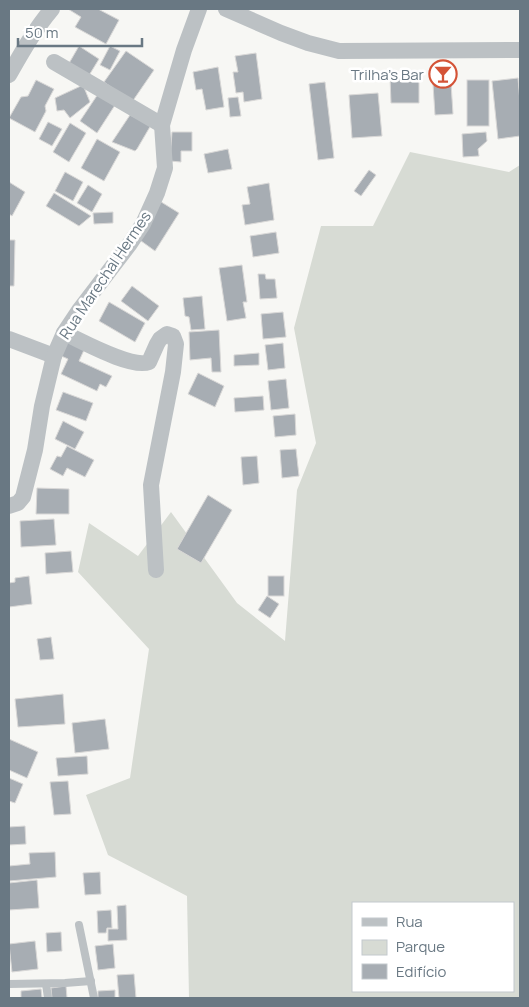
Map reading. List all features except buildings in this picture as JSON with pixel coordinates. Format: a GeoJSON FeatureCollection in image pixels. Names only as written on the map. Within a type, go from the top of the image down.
{"type":"FeatureCollection","features":[{"type":"Feature","properties":{"kind":"street"},"geometry":{"type":"LineString","coordinates":[[9,74],[24,48],[52,9]]}},
{"type":"Feature","properties":{"kind":"street","name":"Rua Marechal Hermes"},"geometry":{"type":"LineString","coordinates":[[9,506],[18,503],[23,497],[35,450],[42,406],[54,356],[64,333],[129,245],[143,224],[157,194],[165,168],[162,125],[184,50],[199,9]]}},
{"type":"Feature","properties":{"kind":"street"},"geometry":{"type":"LineString","coordinates":[[226,9],[308,43],[339,51],[520,50]]}},
{"type":"Feature","properties":{"kind":"street"},"geometry":{"type":"LineString","coordinates":[[54,62],[162,125]]}},
{"type":"Feature","properties":{"kind":"street"},"geometry":{"type":"LineString","coordinates":[[64,333],[117,358],[144,364],[149,362],[160,339],[167,334],[174,336],[176,344],[173,372],[151,485],[156,570]]}},
{"type":"Feature","properties":{"kind":"street"},"geometry":{"type":"LineString","coordinates":[[9,339],[54,356]]}},
{"type":"Feature","properties":{"kind":"lane"},"geometry":{"type":"LineString","coordinates":[[79,925],[94,998]]}},
{"type":"Feature","properties":{"kind":"lane"},"geometry":{"type":"LineString","coordinates":[[9,984],[91,981]]}},
{"type":"Feature","properties":{"kind":"lane"},"geometry":{"type":"LineString","coordinates":[[46,984],[48,998]]}},
{"type":"Feature","properties":{"kind":"green space"},"geometry":{"type":"Polygon","coordinates":[[[410,152],[509,172],[520,165],[520,998],[189,998],[187,896],[108,855],[86,795],[130,778],[149,649],[78,572],[89,523],[138,556],[171,512],[237,603],[285,641],[297,490],[316,443],[294,328],[321,226],[373,226],[410,152]]]}},
{"type":"Feature","properties":{"kind":"place","name":"Trilha's Bar"},"geometry":{"type":"Point","coordinates":[443,74]}}]}
